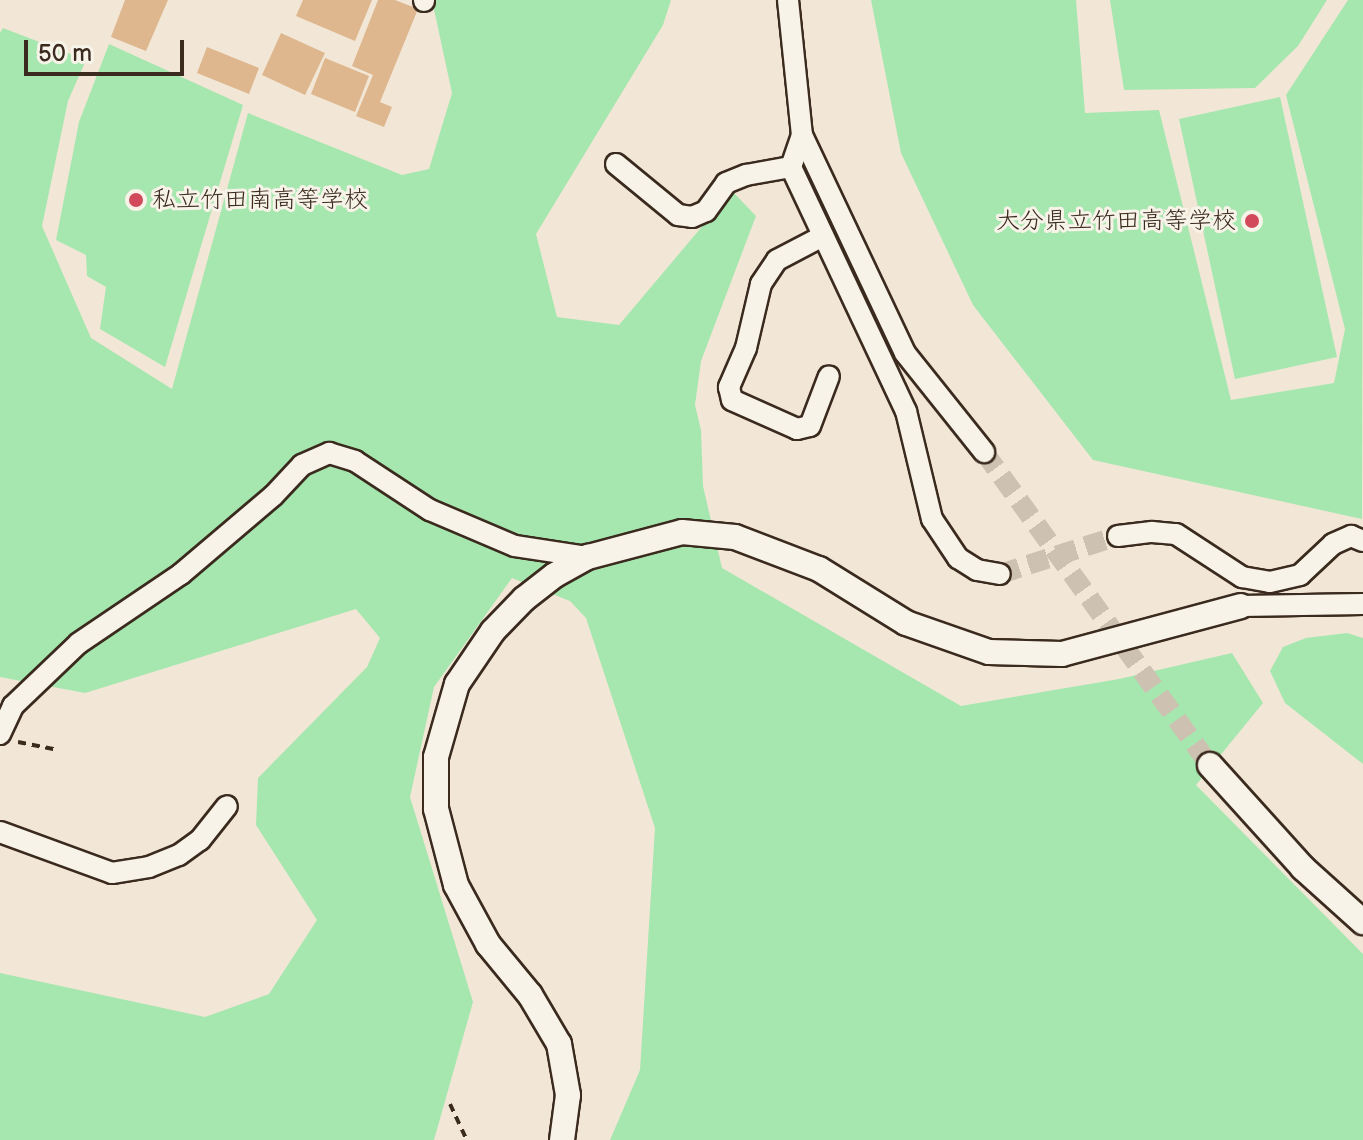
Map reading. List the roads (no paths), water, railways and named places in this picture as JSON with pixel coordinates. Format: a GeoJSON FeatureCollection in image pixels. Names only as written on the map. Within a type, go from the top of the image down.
{"type":"FeatureCollection","features":[{"type":"Feature","properties":{"kind":"street"},"geometry":{"type":"LineString","coordinates":[[788,0],[802,135],[905,353],[984,452]]}},
{"type":"Feature","properties":{"kind":"street"},"geometry":{"type":"LineString","coordinates":[[802,135],[791,167],[906,411],[932,519],[958,558],[977,570],[1000,574]]}},
{"type":"Feature","properties":{"kind":"street"},"geometry":{"type":"LineString","coordinates":[[616,164],[678,215],[692,217],[706,211],[726,183],[746,175],[791,167]]}},
{"type":"Feature","properties":{"kind":"street"},"geometry":{"type":"LineString","coordinates":[[823,236],[777,260],[761,284],[746,348],[729,387],[732,400],[797,429],[810,426],[829,376]]}},
{"type":"Feature","properties":{"kind":"street"},"geometry":{"type":"LineString","coordinates":[[7,737],[13,706],[79,643],[181,574],[273,496],[302,465],[329,453],[355,461],[430,510],[515,546],[588,557]]}},
{"type":"Feature","properties":{"kind":"street"},"geometry":{"type":"LineString","coordinates":[[562,1140],[568,1095],[559,1044],[530,995],[488,944],[456,885],[436,809],[436,757],[457,684],[493,631],[534,591],[588,557],[682,532],[735,537],[819,569],[906,623],[989,652],[1062,654],[1241,606],[1363,604]]}},
{"type":"Feature","properties":{"kind":"street"},"geometry":{"type":"LineString","coordinates":[[1118,536],[1152,532],[1176,534],[1242,577],[1270,582],[1300,575],[1333,544],[1351,536],[1363,541]]}},
{"type":"Feature","properties":{"kind":"street"},"geometry":{"type":"LineString","coordinates":[[1210,765],[1303,868],[1363,922]]}},
{"type":"Feature","properties":{"kind":"street"},"geometry":{"type":"LineString","coordinates":[[0,832],[112,873],[149,867],[179,855],[200,840],[227,806]]}},
{"type":"Feature","properties":{"kind":"tunnel"},"geometry":{"type":"LineString","coordinates":[[984,452],[1210,765]]}},
{"type":"Feature","properties":{"kind":"tunnel"},"geometry":{"type":"LineString","coordinates":[[1000,574],[1118,536]]}},
{"type":"Feature","properties":{"kind":"place","name":"私立竹田南高等学校"},"geometry":{"type":"Point","coordinates":[136,200]}},
{"type":"Feature","properties":{"kind":"place","name":"大分県立竹田高等学校"},"geometry":{"type":"Point","coordinates":[1252,221]}}]}
